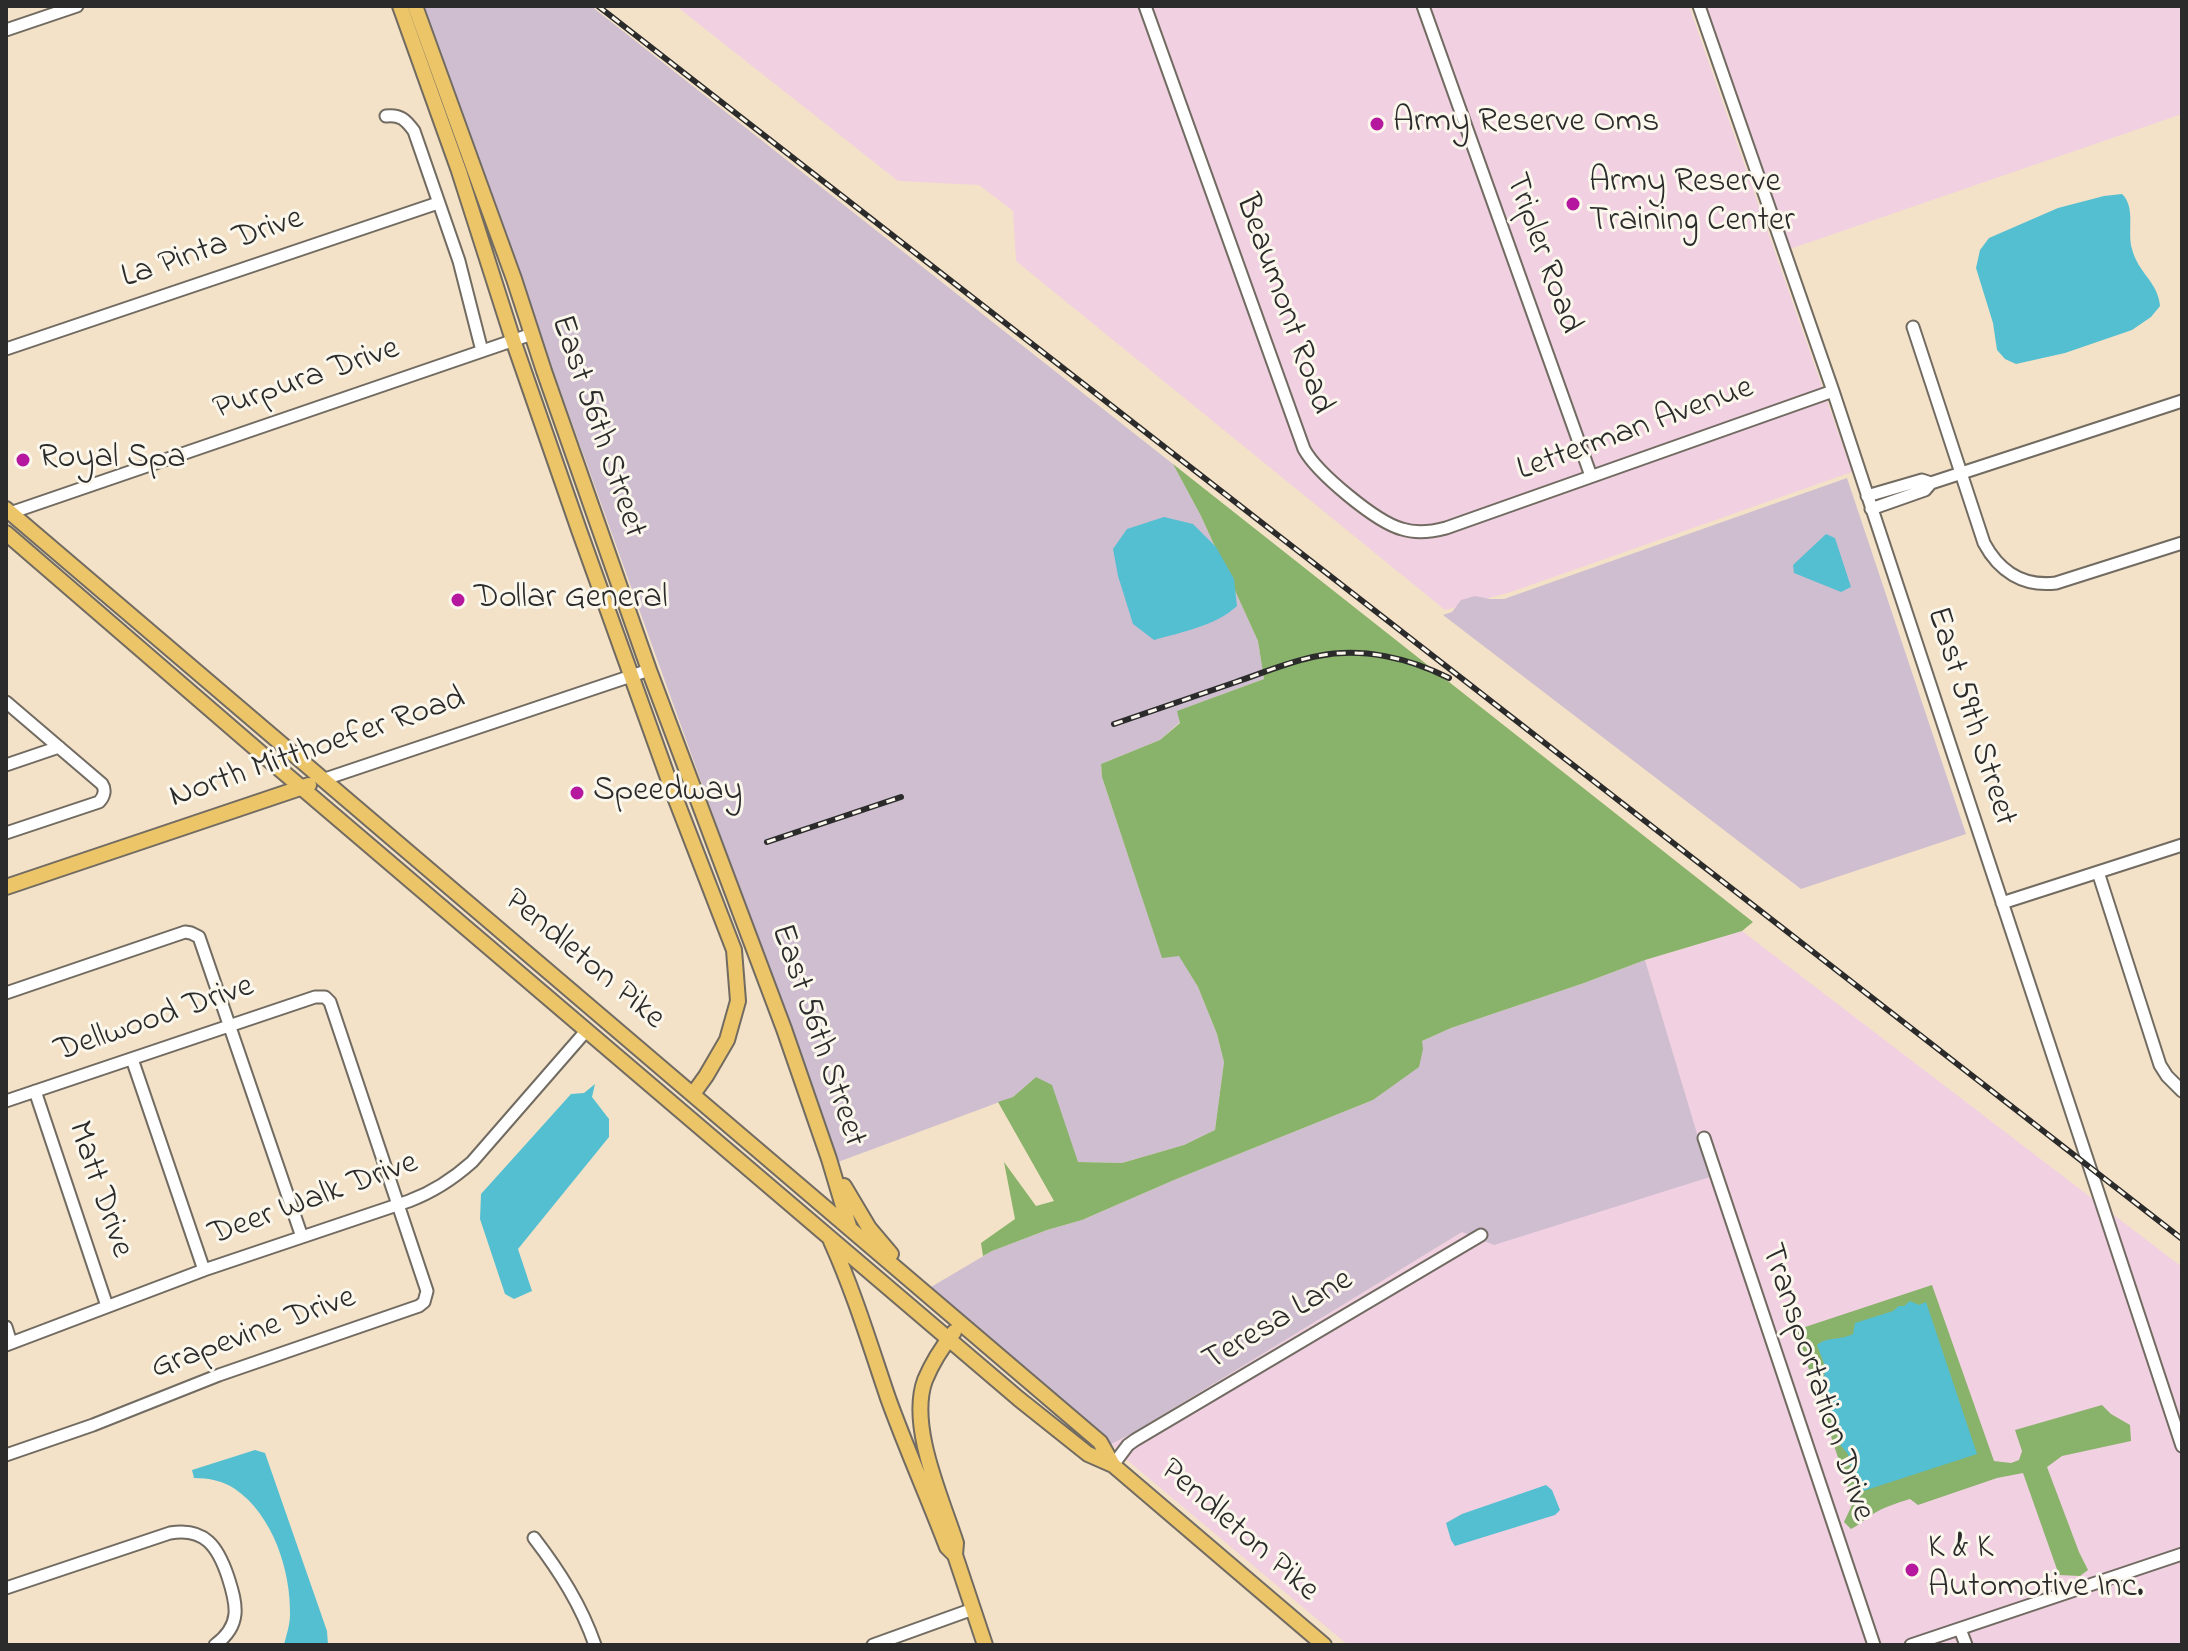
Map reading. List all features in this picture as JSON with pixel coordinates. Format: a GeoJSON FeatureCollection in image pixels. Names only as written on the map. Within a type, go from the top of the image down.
{"type":"FeatureCollection","features":[{"type":"Feature","properties":{"kind":"main road","name":"East 56th Street"},"geometry":{"type":"LineString","coordinates":[[400,6],[631,676],[734,950],[738,1001],[731,1027],[727,1040],[693,1094]]}},
{"type":"Feature","properties":{"kind":"main road","name":"East 56th Street"},"geometry":{"type":"LineString","coordinates":[[415,6],[514,279],[649,670],[770,989],[850,1229]]}},
{"type":"Feature","properties":{"kind":"main road","name":"Pendleton Pike"},"geometry":{"type":"LineString","coordinates":[[8,511],[1100,1442],[1113,1465]]}},
{"type":"Feature","properties":{"kind":"main road","name":"Pendleton Pike"},"geometry":{"type":"LineString","coordinates":[[6,533],[949,1339],[1088,1454],[1113,1465],[1324,1645]]}},
{"type":"Feature","properties":{"kind":"main road","name":"North Mitthoefer Road"},"geometry":{"type":"LineString","coordinates":[[6,887],[322,780]]}},
{"type":"Feature","properties":{"kind":"main road"},"geometry":{"type":"LineString","coordinates":[[829,1159],[869,1228],[917,1285]]}},
{"type":"Feature","properties":{"kind":"main road"},"geometry":{"type":"LineString","coordinates":[[828,1235],[848,1277],[919,1478],[947,1547],[955,1555]]}},
{"type":"Feature","properties":{"kind":"main road"},"geometry":{"type":"LineString","coordinates":[[962,1323],[925,1380],[921,1397],[921,1430],[956,1543],[955,1555],[985,1645]]}},
{"type":"Feature","properties":{"kind":"street"},"geometry":{"type":"LineString","coordinates":[[6,30],[77,6]]}},
{"type":"Feature","properties":{"kind":"street","name":"Beaumont Road"},"geometry":{"type":"LineString","coordinates":[[1145,6],[1307,456],[1321,472],[1377,517],[1393,526],[1424,532],[1457,524]]}},
{"type":"Feature","properties":{"kind":"street","name":"Tripler Road"},"geometry":{"type":"LineString","coordinates":[[1423,6],[1591,476]]}},
{"type":"Feature","properties":{"kind":"street","name":"East 59th Street"},"geometry":{"type":"LineString","coordinates":[[1699,6],[1833,391],[2182,1446]]}},
{"type":"Feature","properties":{"kind":"street"},"geometry":{"type":"LineString","coordinates":[[386,116],[403,118],[414,131],[464,278],[482,351]]}},
{"type":"Feature","properties":{"kind":"street","name":"La Pinta Drive"},"geometry":{"type":"LineString","coordinates":[[6,349],[438,203]]}},
{"type":"Feature","properties":{"kind":"street"},"geometry":{"type":"LineString","coordinates":[[1913,327],[1984,543],[2002,568],[2024,581],[2060,583],[2182,543]]}},
{"type":"Feature","properties":{"kind":"street","name":"Purpura Drive"},"geometry":{"type":"LineString","coordinates":[[8,511],[532,334]]}},
{"type":"Feature","properties":{"kind":"street","name":"Letterman Avenue"},"geometry":{"type":"LineString","coordinates":[[1457,524],[1833,391]]}},
{"type":"Feature","properties":{"kind":"street"},"geometry":{"type":"LineString","coordinates":[[1871,509],[1925,490],[1931,483],[2182,401]]}},
{"type":"Feature","properties":{"kind":"street"},"geometry":{"type":"LineString","coordinates":[[1867,496],[1922,480],[1931,483]]}},
{"type":"Feature","properties":{"kind":"street","name":"North Mitthoefer Road"},"geometry":{"type":"LineString","coordinates":[[322,780],[649,670]]}},
{"type":"Feature","properties":{"kind":"street"},"geometry":{"type":"LineString","coordinates":[[6,702],[104,788],[102,799],[97,803],[6,833]]}},
{"type":"Feature","properties":{"kind":"street"},"geometry":{"type":"LineString","coordinates":[[6,765],[59,747]]}},
{"type":"Feature","properties":{"kind":"street"},"geometry":{"type":"LineString","coordinates":[[2002,903],[2182,845]]}},
{"type":"Feature","properties":{"kind":"street"},"geometry":{"type":"LineString","coordinates":[[2098,872],[2160,1065],[2182,1091]]}},
{"type":"Feature","properties":{"kind":"street"},"geometry":{"type":"LineString","coordinates":[[6,993],[185,932],[197,936],[202,942],[302,1237]]}},
{"type":"Feature","properties":{"kind":"street","name":"Dellwood Drive"},"geometry":{"type":"LineString","coordinates":[[6,1101],[229,1025],[323,997]]}},
{"type":"Feature","properties":{"kind":"street","name":"Grapevine Drive"},"geometry":{"type":"LineString","coordinates":[[6,1455],[93,1425],[219,1375],[421,1305],[425,1300],[427,1291],[399,1205],[330,1002],[323,997]]}},
{"type":"Feature","properties":{"kind":"street","name":"Deer Walk Drive"},"geometry":{"type":"LineString","coordinates":[[9,1344],[204,1270],[436,1190],[472,1162],[586,1031]]}},
{"type":"Feature","properties":{"kind":"street"},"geometry":{"type":"LineString","coordinates":[[132,1059],[204,1270]]}},
{"type":"Feature","properties":{"kind":"street","name":"Matt Drive"},"geometry":{"type":"LineString","coordinates":[[35,1091],[107,1306]]}},
{"type":"Feature","properties":{"kind":"street","name":"Transportation Drive"},"geometry":{"type":"LineString","coordinates":[[1704,1138],[1874,1645]]}},
{"type":"Feature","properties":{"kind":"street","name":"Teresa Lane"},"geometry":{"type":"LineString","coordinates":[[1113,1465],[1135,1440],[1481,1235]]}},
{"type":"Feature","properties":{"kind":"street"},"geometry":{"type":"LineString","coordinates":[[6,1327],[9,1344]]}},
{"type":"Feature","properties":{"kind":"street"},"geometry":{"type":"LineString","coordinates":[[6,1588],[174,1532],[184,1532],[202,1537],[213,1546],[223,1562],[235,1597],[236,1611],[228,1633],[215,1645]]}},
{"type":"Feature","properties":{"kind":"street"},"geometry":{"type":"LineString","coordinates":[[534,1538],[567,1583],[595,1645]]}},
{"type":"Feature","properties":{"kind":"street"},"geometry":{"type":"LineString","coordinates":[[1911,1645],[2182,1554]]}},
{"type":"Feature","properties":{"kind":"street"},"geometry":{"type":"LineString","coordinates":[[873,1645],[973,1609]]}},
{"type":"Feature","properties":{"kind":"street"},"geometry":{"type":"LineString","coordinates":[[1960,1629],[1966,1645]]}},
{"type":"Feature","properties":{"kind":"shaded area"},"geometry":{"type":"Polygon","coordinates":[[[422,6],[591,6],[1173,464],[1201,516],[1258,641],[1264,679],[1178,711],[1180,722],[1160,740],[1101,764],[1102,777],[1162,957],[1179,955],[1198,987],[1217,1034],[1224,1062],[1215,1130],[1184,1145],[1122,1163],[1077,1162],[1036,1077],[1013,1097],[838,1162],[422,6]]]}},
{"type":"Feature","properties":{"kind":"shaded area"},"geometry":{"type":"Polygon","coordinates":[[[676,6],[1689,6],[1852,472],[1511,592],[1445,610],[1016,261],[1013,211],[979,185],[898,181],[676,6]]]}},
{"type":"Feature","properties":{"kind":"shaded area"},"geometry":{"type":"Polygon","coordinates":[[[1702,6],[2182,6],[2182,114],[1787,250],[1702,6]]]}},
{"type":"Feature","properties":{"kind":"shaded area"},"geometry":{"type":"Polygon","coordinates":[[[1847,478],[1966,834],[1801,889],[1443,615],[1452,612],[1461,600],[1475,596],[1504,599],[1847,478]]]}},
{"type":"Feature","properties":{"kind":"shaded area"},"geometry":{"type":"Polygon","coordinates":[[[1742,931],[2182,1267],[2182,1645],[1348,1645],[1111,1444],[1462,1232],[1709,1177],[1645,960],[1742,931]]]}},
{"type":"Feature","properties":{"kind":"shaded area"},"geometry":{"type":"Polygon","coordinates":[[[1645,960],[1710,1177],[1494,1245],[1462,1232],[1111,1444],[931,1287],[992,1251],[1082,1220],[1373,1100],[1418,1067],[1422,1041],[1645,960]]]}},
{"type":"Feature","properties":{"kind":"green space"},"geometry":{"type":"Polygon","coordinates":[[[1173,464],[1753,922],[1742,931],[1645,960],[1451,1028],[1422,1041],[1419,1067],[1373,1100],[1082,1220],[1047,1230],[983,1256],[981,1243],[1015,1219],[1004,1162],[1036,1206],[1054,1201],[998,1102],[1013,1097],[1036,1077],[1052,1085],[1078,1162],[1122,1163],[1184,1145],[1215,1130],[1224,1062],[1217,1034],[1198,987],[1179,956],[1162,958],[1102,777],[1101,764],[1160,740],[1180,723],[1177,711],[1264,679],[1258,641],[1201,516],[1173,464]]]}},
{"type":"Feature","properties":{"kind":"green space"},"geometry":{"type":"Polygon","coordinates":[[[1932,1285],[1994,1461],[2011,1463],[2019,1460],[2022,1451],[2015,1430],[2102,1405],[2130,1425],[2131,1441],[2062,1456],[2047,1467],[2088,1570],[2080,1576],[2059,1575],[2023,1473],[1997,1478],[1918,1505],[1910,1499],[1900,1502],[1851,1529],[1844,1522],[1853,1503],[1796,1330],[1932,1285]]]}},
{"type":"Feature","properties":{"kind":"water"},"geometry":{"type":"Polygon","coordinates":[[[2122,194],[2129,206],[2132,249],[2156,290],[2160,306],[2151,317],[2132,330],[2065,353],[2016,364],[2005,359],[1997,350],[1993,323],[1976,268],[1980,250],[1989,238],[2058,208],[2122,194]]]}},
{"type":"Feature","properties":{"kind":"water"},"geometry":{"type":"Polygon","coordinates":[[[1164,517],[1193,524],[1216,547],[1234,579],[1237,606],[1208,623],[1154,640],[1133,624],[1113,549],[1127,529],[1164,517]]]}},
{"type":"Feature","properties":{"kind":"water"},"geometry":{"type":"Polygon","coordinates":[[[1826,534],[1835,538],[1851,587],[1841,592],[1794,573],[1793,565],[1826,534]]]}},
{"type":"Feature","properties":{"kind":"water"},"geometry":{"type":"Polygon","coordinates":[[[595,1084],[592,1097],[609,1119],[609,1137],[518,1249],[532,1291],[514,1299],[505,1294],[480,1219],[481,1194],[571,1094],[584,1093],[595,1084]]]}},
{"type":"Feature","properties":{"kind":"water"},"geometry":{"type":"Polygon","coordinates":[[[1910,1301],[1919,1305],[1926,1302],[1977,1454],[1860,1492],[1831,1415],[1824,1380],[1825,1366],[1817,1345],[1825,1340],[1853,1334],[1855,1323],[1893,1311],[1910,1301]]]}},
{"type":"Feature","properties":{"kind":"water"},"geometry":{"type":"Polygon","coordinates":[[[255,1450],[265,1453],[327,1631],[328,1645],[284,1645],[290,1619],[287,1580],[269,1529],[260,1513],[235,1489],[216,1480],[194,1478],[192,1470],[255,1450]]]}},
{"type":"Feature","properties":{"kind":"water"},"geometry":{"type":"Polygon","coordinates":[[[1546,1485],[1552,1490],[1560,1510],[1555,1515],[1455,1546],[1451,1540],[1446,1523],[1462,1514],[1546,1485]]]}},
{"type":"Feature","properties":{"kind":"railway"},"geometry":{"type":"LineString","coordinates":[[598,6],[2182,1239]]}},
{"type":"Feature","properties":{"kind":"railway"},"geometry":{"type":"LineString","coordinates":[[1114,724],[1287,664],[1335,654],[1385,656],[1449,678]]}},
{"type":"Feature","properties":{"kind":"railway"},"geometry":{"type":"LineString","coordinates":[[767,842],[901,797]]}},
{"type":"Feature","properties":{"kind":"place","name":"Army Reserve Oms"},"geometry":{"type":"Point","coordinates":[1377,124]}},
{"type":"Feature","properties":{"kind":"place","name":"Army Reserve Training Center"},"geometry":{"type":"Point","coordinates":[1573,204]}},
{"type":"Feature","properties":{"kind":"place","name":"Royal Spa"},"geometry":{"type":"Point","coordinates":[23,460]}},
{"type":"Feature","properties":{"kind":"place","name":"Dollar General"},"geometry":{"type":"Point","coordinates":[458,600]}},
{"type":"Feature","properties":{"kind":"place","name":"Speedway"},"geometry":{"type":"Point","coordinates":[577,793]}},
{"type":"Feature","properties":{"kind":"place","name":"K & K Automotive Inc."},"geometry":{"type":"Point","coordinates":[1912,1570]}}]}
